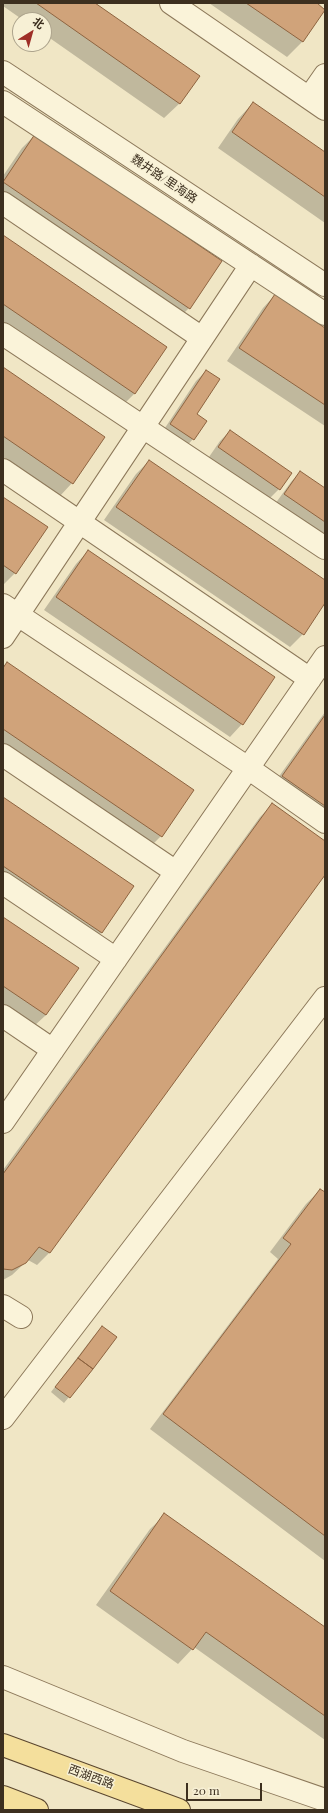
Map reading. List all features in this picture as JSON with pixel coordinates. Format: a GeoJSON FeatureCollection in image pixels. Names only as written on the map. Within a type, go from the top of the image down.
{"type":"FeatureCollection","features":[{"type":"Feature","properties":{"kind":"main road","name":"西湖西路"},"geometry":{"type":"LineString","coordinates":[[3,1745],[179,1810]]}},
{"type":"Feature","properties":{"kind":"main road"},"geometry":{"type":"LineString","coordinates":[[3,1797],[36,1810]]}},
{"type":"Feature","properties":{"kind":"street"},"geometry":{"type":"LineString","coordinates":[[171,3],[317,104],[325,75]]}},
{"type":"Feature","properties":{"kind":"street","name":"魏井路/里海路"},"geometry":{"type":"LineString","coordinates":[[3,72],[325,285]]}},
{"type":"Feature","properties":{"kind":"street"},"geometry":{"type":"LineString","coordinates":[[5,108],[325,314]]}},
{"type":"Feature","properties":{"kind":"street"},"geometry":{"type":"LineString","coordinates":[[3,203],[202,338]]}},
{"type":"Feature","properties":{"kind":"street"},"geometry":{"type":"LineString","coordinates":[[3,637],[10,610],[79,522],[251,265]]}},
{"type":"Feature","properties":{"kind":"street"},"geometry":{"type":"LineString","coordinates":[[3,334],[325,548]]}},
{"type":"Feature","properties":{"kind":"street"},"geometry":{"type":"LineString","coordinates":[[3,470],[310,679]]}},
{"type":"Feature","properties":{"kind":"street"},"geometry":{"type":"LineString","coordinates":[[10,610],[248,768],[325,822]]}},
{"type":"Feature","properties":{"kind":"street"},"geometry":{"type":"LineString","coordinates":[[3,1122],[325,658]]}},
{"type":"Feature","properties":{"kind":"street"},"geometry":{"type":"LineString","coordinates":[[3,755],[176,872]]}},
{"type":"Feature","properties":{"kind":"street"},"geometry":{"type":"LineString","coordinates":[[3,883],[116,959]]}},
{"type":"Feature","properties":{"kind":"street"},"geometry":{"type":"LineString","coordinates":[[3,1418],[325,998]]}},
{"type":"Feature","properties":{"kind":"street"},"geometry":{"type":"LineString","coordinates":[[3,1016],[53,1050]]}},
{"type":"Feature","properties":{"kind":"street"},"geometry":{"type":"LineString","coordinates":[[3,1677],[183,1751],[325,1800]]}},
{"type":"Feature","properties":{"kind":"building"},"geometry":{"type":"Polygon","coordinates":[[[36,3],[95,3],[200,76],[180,104],[52,14],[52,12],[49,12],[36,3]]]}},
{"type":"Feature","properties":{"kind":"building"},"geometry":{"type":"Polygon","coordinates":[[[246,3],[317,3],[325,10],[303,42],[246,3]]]}},
{"type":"Feature","properties":{"kind":"building"},"geometry":{"type":"Polygon","coordinates":[[[253,102],[325,152],[325,197],[232,132],[253,102]]]}},
{"type":"Feature","properties":{"kind":"building"},"geometry":{"type":"Polygon","coordinates":[[[35,134],[222,261],[190,309],[3,182],[35,134]]]}},
{"type":"Feature","properties":{"kind":"building"},"geometry":{"type":"Polygon","coordinates":[[[3,235],[167,347],[135,394],[3,304],[3,235]]]}},
{"type":"Feature","properties":{"kind":"building"},"geometry":{"type":"Polygon","coordinates":[[[275,294],[325,328],[325,405],[239,348],[275,294]]]}},
{"type":"Feature","properties":{"kind":"building"},"geometry":{"type":"Polygon","coordinates":[[[3,367],[105,437],[73,484],[3,436],[3,367]]]}},
{"type":"Feature","properties":{"kind":"building"},"geometry":{"type":"Polygon","coordinates":[[[206,370],[220,379],[197,414],[207,421],[194,440],[170,424],[206,370]]]}},
{"type":"Feature","properties":{"kind":"building"},"geometry":{"type":"Polygon","coordinates":[[[230,430],[292,473],[280,490],[218,447],[230,430]]]}},
{"type":"Feature","properties":{"kind":"building"},"geometry":{"type":"Polygon","coordinates":[[[149,460],[325,580],[325,603],[304,635],[116,507],[149,460]]]}},
{"type":"Feature","properties":{"kind":"building"},"geometry":{"type":"Polygon","coordinates":[[[300,471],[325,488],[325,522],[284,494],[300,471]]]}},
{"type":"Feature","properties":{"kind":"building"},"geometry":{"type":"Polygon","coordinates":[[[3,497],[48,527],[16,574],[3,565],[3,497]]]}},
{"type":"Feature","properties":{"kind":"building"},"geometry":{"type":"Polygon","coordinates":[[[88,550],[275,677],[243,725],[56,597],[88,550]]]}},
{"type":"Feature","properties":{"kind":"building"},"geometry":{"type":"Polygon","coordinates":[[[7,662],[194,790],[162,837],[3,729],[3,668],[7,662]]]}},
{"type":"Feature","properties":{"kind":"building"},"geometry":{"type":"Polygon","coordinates":[[[325,715],[325,806],[282,776],[325,715]]]}},
{"type":"Feature","properties":{"kind":"building"},"geometry":{"type":"Polygon","coordinates":[[[3,797],[134,886],[102,933],[3,866],[3,797]]]}},
{"type":"Feature","properties":{"kind":"building"},"geometry":{"type":"Polygon","coordinates":[[[272,803],[325,841],[325,875],[50,1253],[39,1247],[26,1263],[12,1270],[3,1269],[3,1174],[272,803]]]}},
{"type":"Feature","properties":{"kind":"building"},"geometry":{"type":"Polygon","coordinates":[[[3,917],[79,968],[46,1015],[3,986],[3,917]]]}},
{"type":"Feature","properties":{"kind":"building"},"geometry":{"type":"Polygon","coordinates":[[[320,1189],[325,1192],[325,1536],[163,1414],[291,1244],[283,1238],[320,1189]]]}},
{"type":"Feature","properties":{"kind":"building"},"geometry":{"type":"Polygon","coordinates":[[[102,1326],[117,1337],[93,1369],[78,1358],[102,1326]]]}},
{"type":"Feature","properties":{"kind":"building"},"geometry":{"type":"Polygon","coordinates":[[[78,1358],[93,1369],[70,1398],[55,1387],[78,1358]]]}},
{"type":"Feature","properties":{"kind":"building"},"geometry":{"type":"Polygon","coordinates":[[[164,1513],[325,1627],[325,1716],[206,1632],[193,1650],[110,1591],[164,1513]]]}}]}
